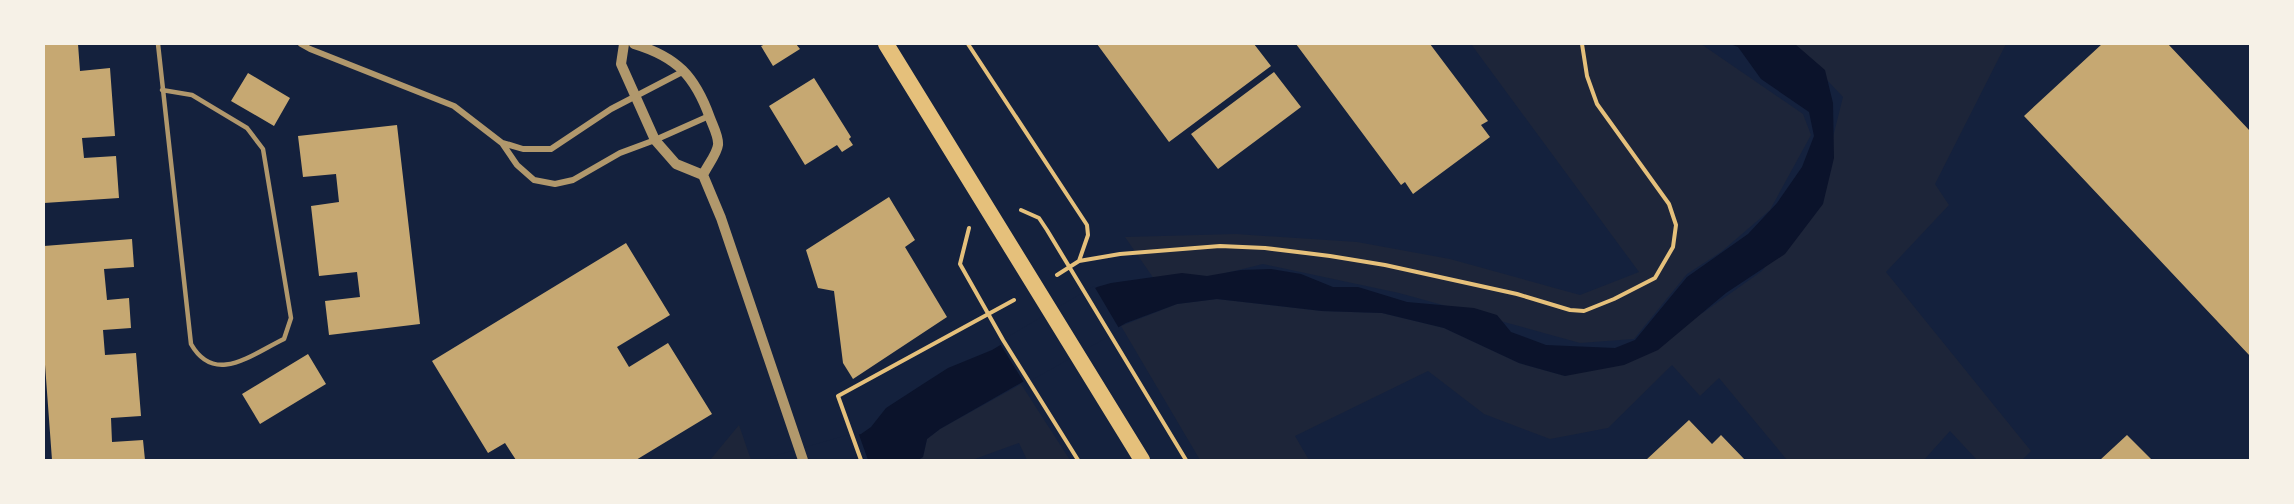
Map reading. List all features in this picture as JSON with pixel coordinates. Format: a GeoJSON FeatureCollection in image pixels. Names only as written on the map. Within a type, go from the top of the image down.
{"type":"FeatureCollection","features":[{"type":"Feature","properties":{"kind":"highway"},"geometry":{"type":"LineString","coordinates":[[885,44],[1142,460]]}},
{"type":"Feature","properties":{"kind":"street"},"geometry":{"type":"LineString","coordinates":[[301,44],[454,106],[502,143],[517,165],[534,180],[555,184],[573,180],[620,153],[709,116]]}},
{"type":"Feature","properties":{"kind":"street"},"geometry":{"type":"LineString","coordinates":[[624,44],[621,64],[655,140],[676,164],[703,175],[721,218],[803,460]]}},
{"type":"Feature","properties":{"kind":"street"},"geometry":{"type":"LineString","coordinates":[[634,44],[653,49],[678,63],[698,88],[718,145],[703,175]]}},
{"type":"Feature","properties":{"kind":"street"},"geometry":{"type":"LineString","coordinates":[[502,143],[523,149],[551,148],[634,96],[684,71]]}},
{"type":"Feature","properties":{"kind":"lane"},"geometry":{"type":"LineString","coordinates":[[158,44],[162,90],[191,344],[204,361],[216,366],[231,364],[284,339],[291,318],[263,149],[247,128],[192,95],[162,90]]}},
{"type":"Feature","properties":{"kind":"path"},"geometry":{"type":"LineString","coordinates":[[968,44],[1087,225],[1087,241],[1078,261]]}},
{"type":"Feature","properties":{"kind":"path"},"geometry":{"type":"LineString","coordinates":[[1053,277],[1078,261],[1220,246],[1330,255],[1517,294],[1570,310],[1584,311],[1614,299],[1655,278],[1673,247],[1676,225],[1669,204],[1597,104],[1587,75],[1582,44]]}},
{"type":"Feature","properties":{"kind":"path"},"geometry":{"type":"LineString","coordinates":[[978,193],[960,264],[1078,460]]}},
{"type":"Feature","properties":{"kind":"path"},"geometry":{"type":"LineString","coordinates":[[1047,230],[1186,460]]}},
{"type":"Feature","properties":{"kind":"path"},"geometry":{"type":"LineString","coordinates":[[861,460],[838,396],[1022,295]]}},
{"type":"Feature","properties":{"kind":"shaded area"},"geometry":{"type":"Polygon","coordinates":[[[1471,44],[1701,44],[1803,114],[1811,135],[1770,210],[1721,252],[1687,274],[1634,339],[1580,343],[1399,293],[1263,264],[1161,289],[1125,237],[1236,234],[1357,242],[1450,259],[1580,295],[1639,272],[1471,44]]]}},
{"type":"Feature","properties":{"kind":"shaded area"},"geometry":{"type":"Polygon","coordinates":[[[1730,44],[1795,44],[1825,70],[1833,103],[1834,158],[1823,204],[1785,254],[1726,293],[1658,350],[1624,365],[1565,376],[1519,363],[1444,328],[1382,313],[1322,311],[1217,299],[1177,304],[1126,323],[940,429],[927,439],[923,457],[918,460],[767,460],[861,434],[871,427],[886,408],[948,368],[992,350],[1097,287],[1182,273],[1207,276],[1241,270],[1271,269],[1301,274],[1333,287],[1358,287],[1407,302],[1474,308],[1497,315],[1511,332],[1546,345],[1615,348],[1635,340],[1687,277],[1748,234],[1777,203],[1802,167],[1814,136],[1809,112],[1761,79],[1738,47],[1730,44]]]}},
{"type":"Feature","properties":{"kind":"shaded area"},"geometry":{"type":"Polygon","coordinates":[[[1793,44],[2006,44],[1935,184],[1949,205],[1886,272],[2031,451],[2022,460],[1977,460],[1950,431],[1924,460],[1787,460],[1719,378],[1700,396],[1672,365],[1608,428],[1550,439],[1484,414],[1428,371],[1295,436],[1309,460],[1200,460],[1121,326],[1177,304],[1217,299],[1322,311],[1382,313],[1444,328],[1519,363],[1565,376],[1704,312],[1762,271],[1793,229],[1827,161],[1843,97],[1793,44]]]}},
{"type":"Feature","properties":{"kind":"shaded area"},"geometry":{"type":"Polygon","coordinates":[[[1021,384],[1070,460],[1027,460],[1019,443],[972,460],[918,460],[923,457],[927,439],[940,429],[1021,384]]]}},
{"type":"Feature","properties":{"kind":"shaded area"},"geometry":{"type":"Polygon","coordinates":[[[739,425],[751,460],[710,460],[739,425]]]}},
{"type":"Feature","properties":{"kind":"pier"},"geometry":{"type":"Polygon","coordinates":[[[1094,286],[1120,330],[1025,384],[999,342],[1094,286]]]}},
{"type":"Feature","properties":{"kind":"pier"},"geometry":{"type":"Polygon","coordinates":[[[858,432],[868,460],[764,460],[767,458],[858,432]]]}},
{"type":"Feature","properties":{"kind":"building"},"geometry":{"type":"Polygon","coordinates":[[[44,44],[78,44],[80,71],[110,68],[115,136],[82,138],[84,158],[116,156],[119,198],[44,203],[44,44]]]}},
{"type":"Feature","properties":{"kind":"building"},"geometry":{"type":"Polygon","coordinates":[[[796,44],[800,49],[773,66],[761,46],[796,44]]]}},
{"type":"Feature","properties":{"kind":"building"},"geometry":{"type":"Polygon","coordinates":[[[1097,44],[1254,44],[1271,66],[1169,142],[1097,44]]]}},
{"type":"Feature","properties":{"kind":"building"},"geometry":{"type":"Polygon","coordinates":[[[1296,44],[1430,44],[1488,121],[1481,125],[1490,137],[1413,194],[1405,182],[1401,185],[1296,44]]]}},
{"type":"Feature","properties":{"kind":"building"},"geometry":{"type":"Polygon","coordinates":[[[2102,44],[2168,44],[2250,131],[2250,356],[2024,116],[2102,44]]]}},
{"type":"Feature","properties":{"kind":"building"},"geometry":{"type":"Polygon","coordinates":[[[1274,72],[1301,107],[1218,169],[1191,134],[1274,72]]]}},
{"type":"Feature","properties":{"kind":"building"},"geometry":{"type":"Polygon","coordinates":[[[248,73],[290,98],[274,126],[231,101],[248,73]]]}},
{"type":"Feature","properties":{"kind":"building"},"geometry":{"type":"Polygon","coordinates":[[[814,78],[851,137],[849,139],[853,145],[842,152],[837,145],[805,165],[769,106],[814,78]]]}},
{"type":"Feature","properties":{"kind":"building"},"geometry":{"type":"Polygon","coordinates":[[[397,125],[420,324],[329,335],[325,301],[360,297],[357,272],[319,276],[311,206],[339,202],[336,174],[303,177],[298,136],[397,125]]]}},
{"type":"Feature","properties":{"kind":"building"},"geometry":{"type":"Polygon","coordinates":[[[889,197],[915,240],[905,247],[947,317],[853,379],[843,363],[834,291],[818,288],[806,250],[889,197]]]}},
{"type":"Feature","properties":{"kind":"building"},"geometry":{"type":"Polygon","coordinates":[[[132,239],[134,267],[104,269],[107,300],[129,298],[131,328],[103,330],[105,355],[136,353],[141,416],[111,418],[112,442],[143,440],[145,460],[52,460],[44,351],[44,246],[132,239]]]}},
{"type":"Feature","properties":{"kind":"building"},"geometry":{"type":"Polygon","coordinates":[[[626,243],[670,315],[617,347],[629,367],[668,343],[712,414],[636,460],[516,460],[505,443],[488,453],[432,361],[626,243]]]}},
{"type":"Feature","properties":{"kind":"building"},"geometry":{"type":"Polygon","coordinates":[[[308,354],[326,384],[260,424],[242,394],[308,354]]]}},
{"type":"Feature","properties":{"kind":"building"},"geometry":{"type":"Polygon","coordinates":[[[1689,420],[1712,444],[1721,435],[1745,460],[1646,460],[1689,420]]]}},
{"type":"Feature","properties":{"kind":"building"},"geometry":{"type":"Polygon","coordinates":[[[2127,435],[2152,460],[2100,460],[2127,435]]]}}]}
